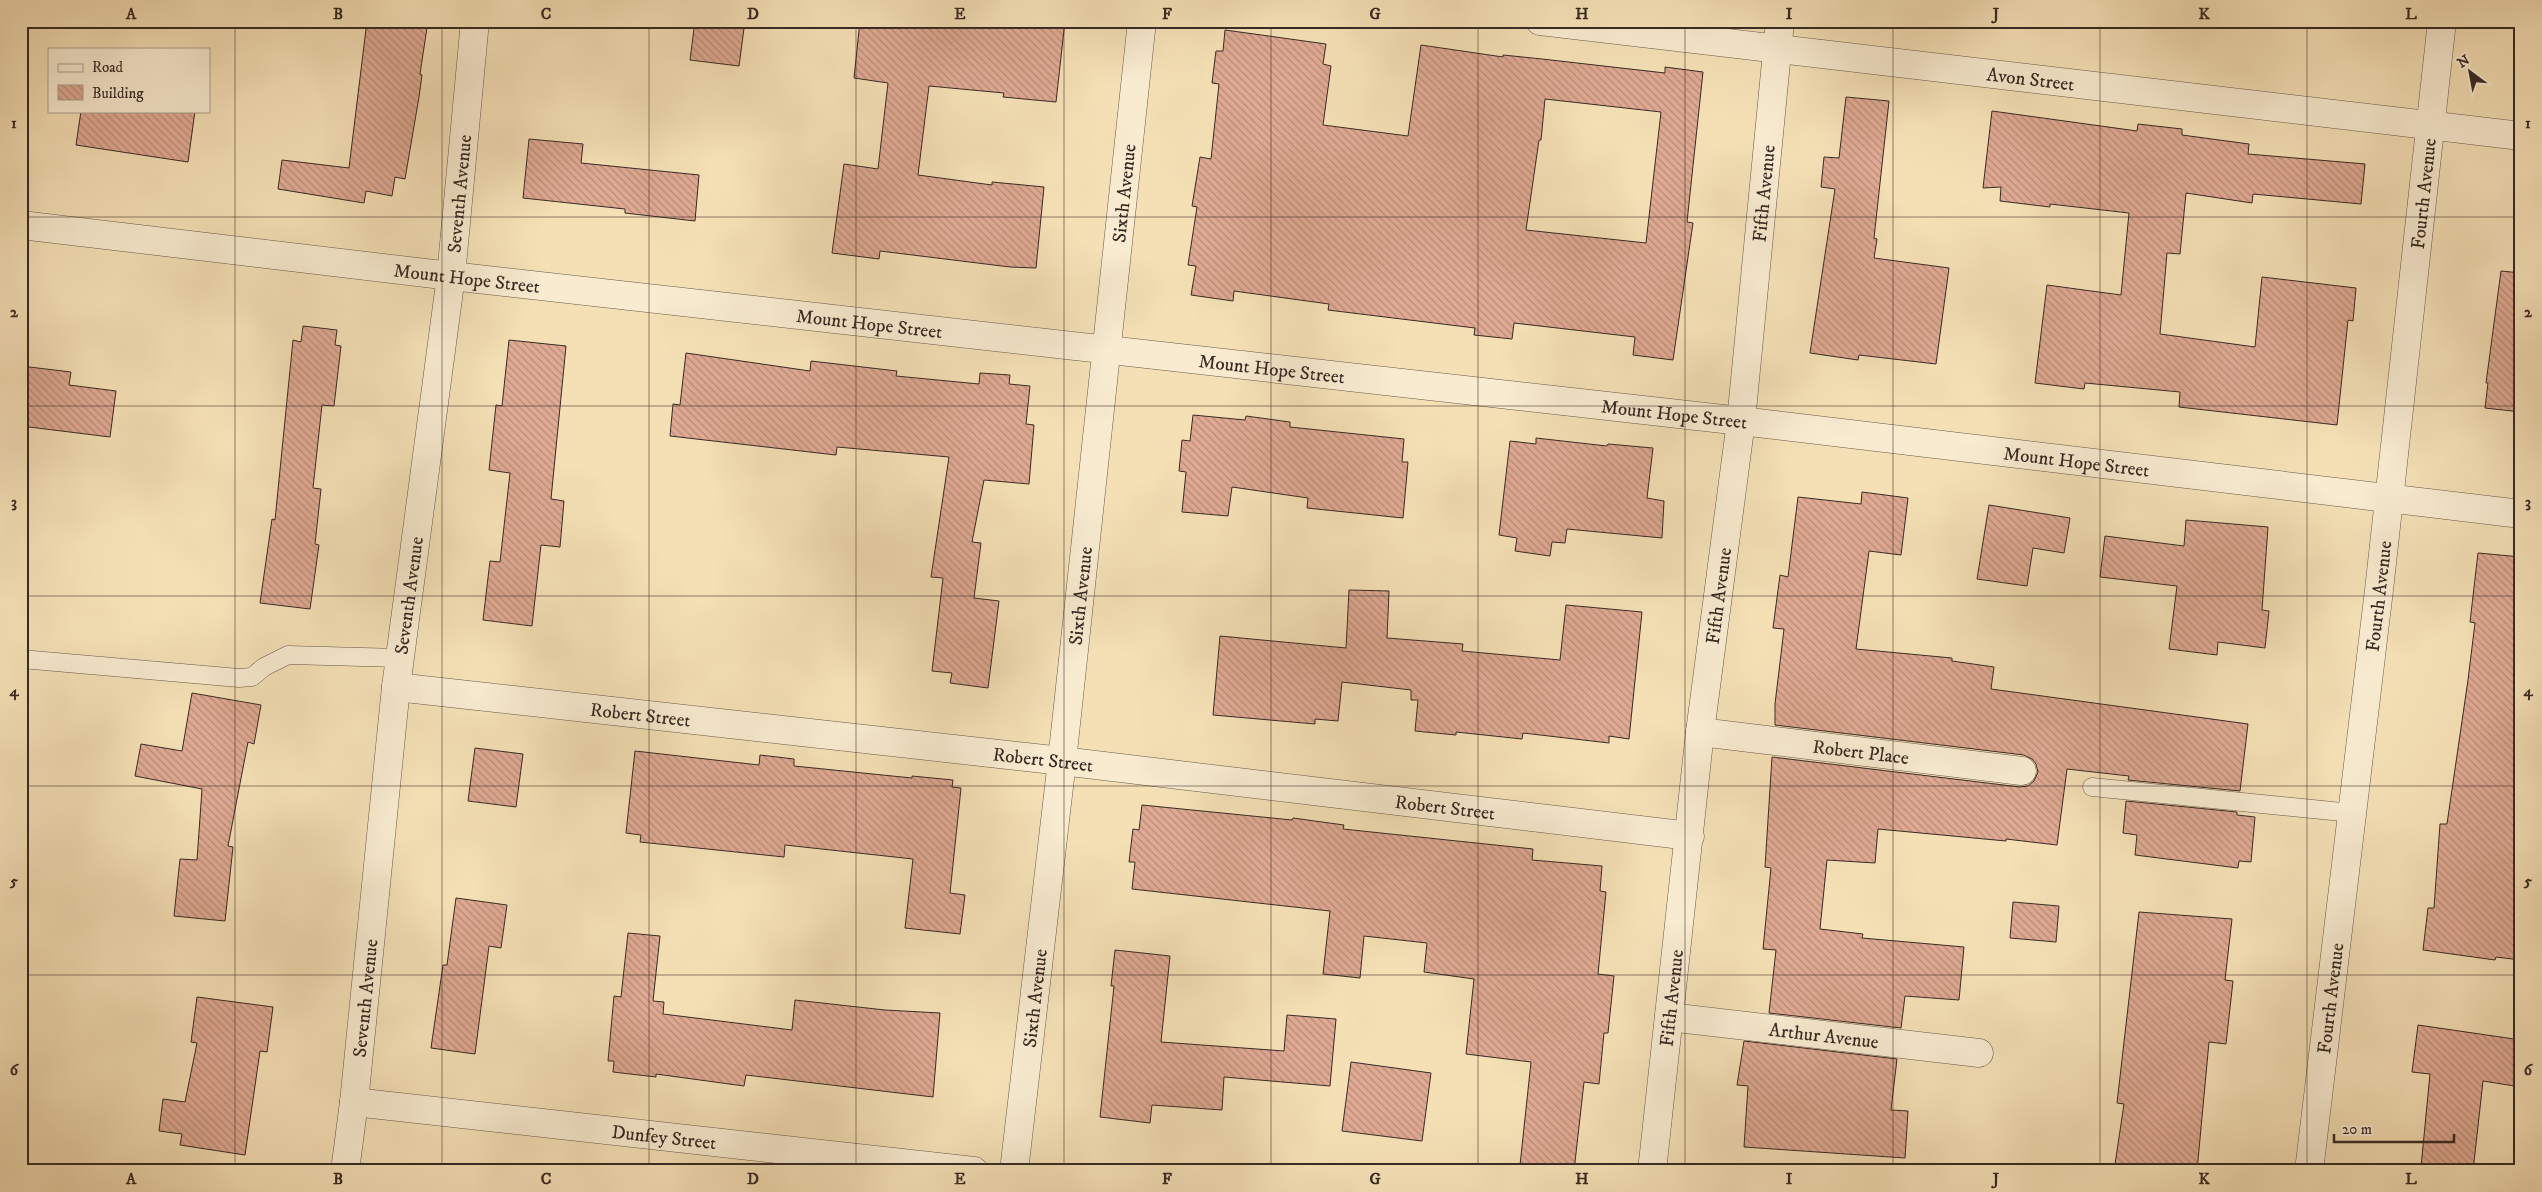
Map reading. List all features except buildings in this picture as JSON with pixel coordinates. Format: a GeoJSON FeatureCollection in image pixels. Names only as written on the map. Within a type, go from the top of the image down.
{"type":"FeatureCollection","features":[{"type":"Feature","properties":{"kind":"street","name":"Seventh Avenue"},"geometry":{"type":"LineString","coordinates":[[345,1171],[354,1102],[396,688],[451,276],[475,21]]}},
{"type":"Feature","properties":{"kind":"street","name":"Sixth Avenue"},"geometry":{"type":"LineString","coordinates":[[1014,1171],[1062,761],[1142,21]]}},
{"type":"Feature","properties":{"kind":"street","name":"Avon Street"},"geometry":{"type":"LineString","coordinates":[[1540,21],[2521,136]]}},
{"type":"Feature","properties":{"kind":"street","name":"Fifth Avenue"},"geometry":{"type":"LineString","coordinates":[[1652,1171],[1700,732],[1741,421],[1780,21]]}},
{"type":"Feature","properties":{"kind":"street","name":"Fourth Avenue"},"geometry":{"type":"LineString","coordinates":[[2309,1171],[2389,498],[2442,21]]}},
{"type":"Feature","properties":{"kind":"street","name":"Mount Hope Street"},"geometry":{"type":"LineString","coordinates":[[21,225],[451,276],[1741,421],[2521,514]]}},
{"type":"Feature","properties":{"kind":"street","name":"Robert Street"},"geometry":{"type":"LineString","coordinates":[[396,688],[1062,761],[1690,836]]}},
{"type":"Feature","properties":{"kind":"street","name":"Robert Place"},"geometry":{"type":"LineString","coordinates":[[1700,732],[2022,771]]}},
{"type":"Feature","properties":{"kind":"street","name":"Arthur Avenue"},"geometry":{"type":"LineString","coordinates":[[1669,1018],[1979,1053]]}},
{"type":"Feature","properties":{"kind":"street","name":"Dunfey Street"},"geometry":{"type":"LineString","coordinates":[[354,1102],[974,1171]]}},
{"type":"Feature","properties":{"kind":"lane"},"geometry":{"type":"LineString","coordinates":[[21,659],[239,678],[252,677],[264,667],[288,655],[400,658]]}},
{"type":"Feature","properties":{"kind":"lane"},"geometry":{"type":"LineString","coordinates":[[2092,787],[2352,813]]}}]}
